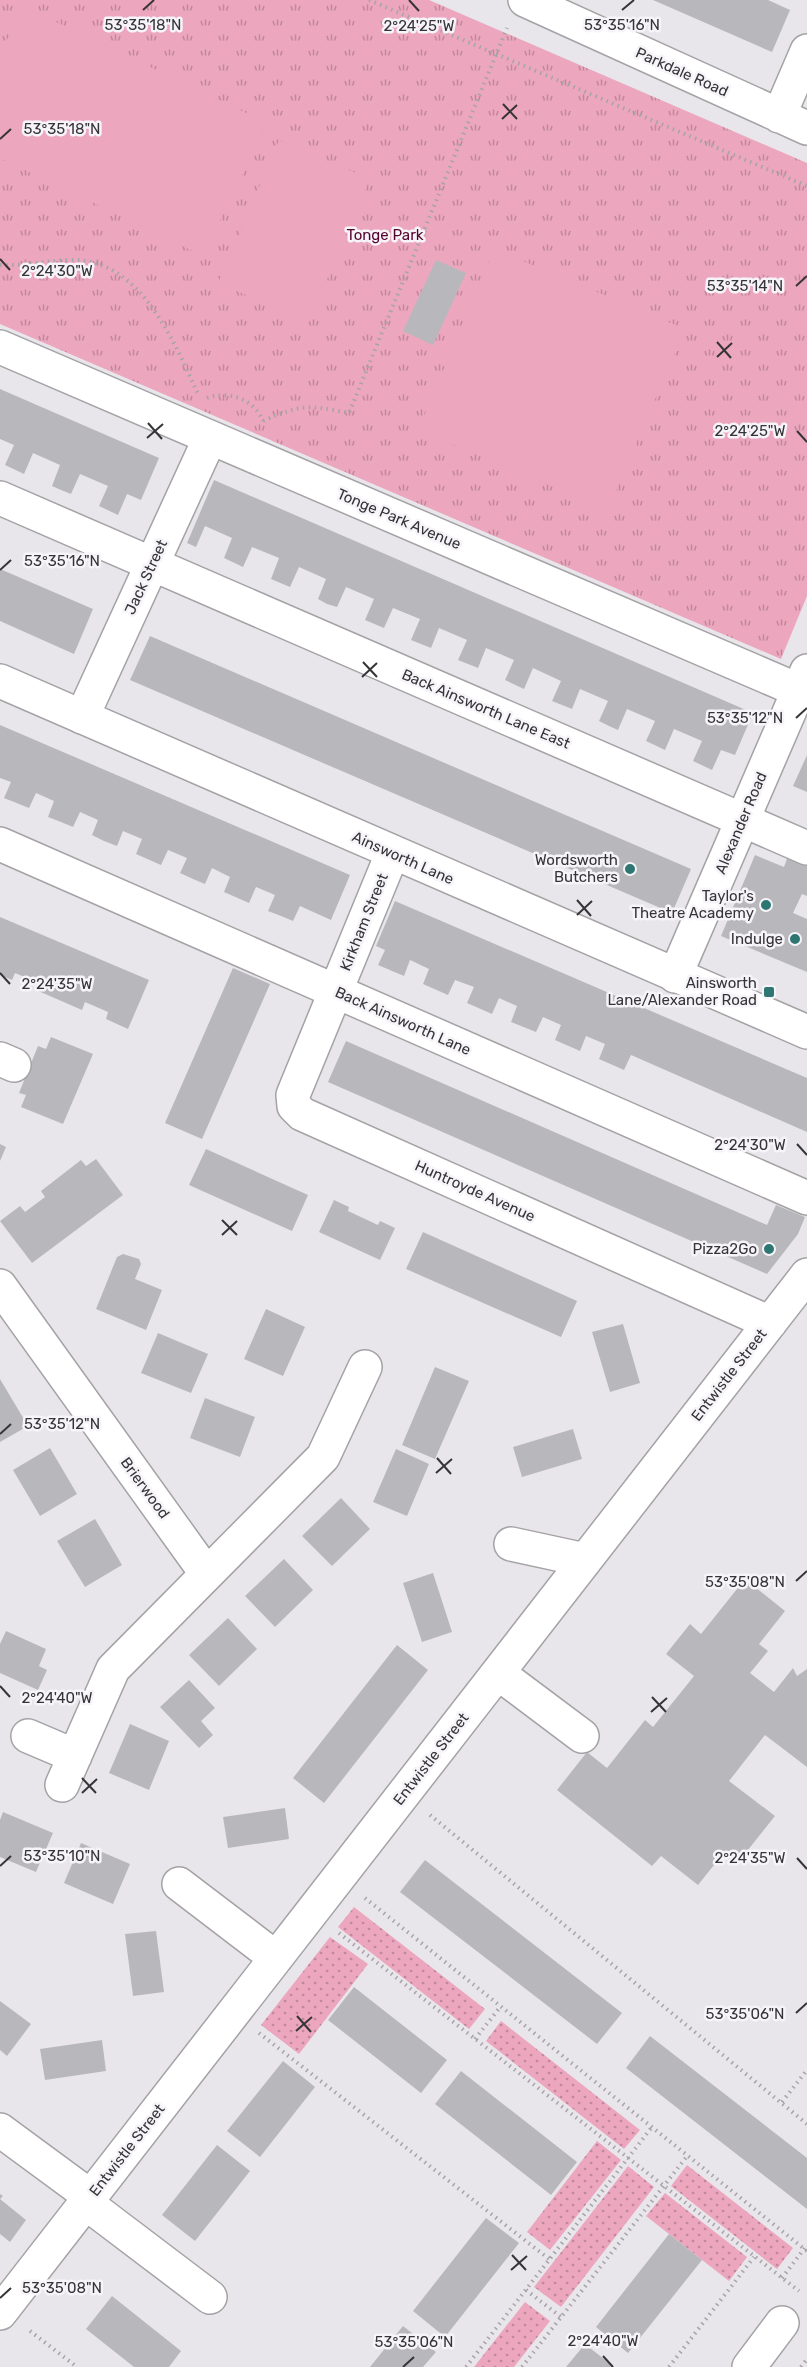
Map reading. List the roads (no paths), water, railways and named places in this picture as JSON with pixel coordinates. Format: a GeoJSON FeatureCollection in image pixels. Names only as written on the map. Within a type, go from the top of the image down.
{"type":"FeatureCollection","features":[{"type":"Feature","properties":{"kind":"street","name":"Parkdale Road"},"geometry":{"type":"LineString","coordinates":[[525,0],[793,122]]}},
{"type":"Feature","properties":{"kind":"street"},"geometry":{"type":"LineString","coordinates":[[793,122],[807,51]]}},
{"type":"Feature","properties":{"kind":"street","name":"Tonge Park Avenue"},"geometry":{"type":"LineString","coordinates":[[0,347],[210,438],[804,685]]}},
{"type":"Feature","properties":{"kind":"street","name":"Jack Street"},"geometry":{"type":"LineString","coordinates":[[82,717],[210,438]]}},
{"type":"Feature","properties":{"kind":"street","name":"Back Ainsworth Lane East"},"geometry":{"type":"LineString","coordinates":[[0,498],[807,848]]}},
{"type":"Feature","properties":{"kind":"street","name":"Ainsworth Lane"},"geometry":{"type":"LineString","coordinates":[[0,681],[392,854],[807,1032]]}},
{"type":"Feature","properties":{"kind":"street","name":"Alexander Road"},"geometry":{"type":"LineString","coordinates":[[675,976],[742,820],[804,685]]}},
{"type":"Feature","properties":{"kind":"street","name":"Back Ainsworth Lane"},"geometry":{"type":"LineString","coordinates":[[0,844],[807,1198]]}},
{"type":"Feature","properties":{"kind":"street","name":"Kirkham Street"},"geometry":{"type":"LineString","coordinates":[[335,991],[392,854]]}},
{"type":"Feature","properties":{"kind":"street","name":"Huntroyde Avenue"},"geometry":{"type":"LineString","coordinates":[[335,991],[293,1095],[294,1106],[302,1114],[770,1323]]}},
{"type":"Feature","properties":{"kind":"street","name":"Entwistle Street"},"geometry":{"type":"LineString","coordinates":[[1,2312],[807,1275]]}},
{"type":"Feature","properties":{"kind":"street","name":"Brierwood"},"geometry":{"type":"LineString","coordinates":[[0,1286],[206,1573]]}},
{"type":"Feature","properties":{"kind":"street"},"geometry":{"type":"LineString","coordinates":[[28,1736],[68,1771],[113,1669],[323,1457],[329,1410],[365,1367]]}},
{"type":"Feature","properties":{"kind":"street"},"geometry":{"type":"LineString","coordinates":[[511,1544],[585,1560]]}},
{"type":"Feature","properties":{"kind":"street"},"geometry":{"type":"LineString","coordinates":[[498,1673],[582,1736]]}},
{"type":"Feature","properties":{"kind":"street"},"geometry":{"type":"LineString","coordinates":[[179,1884],[276,1958]]}},
{"type":"Feature","properties":{"kind":"street"},"geometry":{"type":"LineString","coordinates":[[0,2130],[210,2297]]}},
{"type":"Feature","properties":{"kind":"street"},"geometry":{"type":"LineString","coordinates":[[749,2367],[782,2323]]}},
{"type":"Feature","properties":{"kind":"place","name":"Wordsworth Butchers"},"geometry":{"type":"Point","coordinates":[630,869]}},
{"type":"Feature","properties":{"kind":"place","name":"Taylor's Theatre Academy"},"geometry":{"type":"Point","coordinates":[766,905]}},
{"type":"Feature","properties":{"kind":"place","name":"Indulge"},"geometry":{"type":"Point","coordinates":[795,939]}},
{"type":"Feature","properties":{"kind":"place","name":"Ainsworth Lane/Alexander Road"},"geometry":{"type":"Point","coordinates":[769,992]}},
{"type":"Feature","properties":{"kind":"place","name":"Pizza2Go"},"geometry":{"type":"Point","coordinates":[769,1249]}},
{"type":"Feature","properties":{"kind":"park label","name":"Tonge Park"},"geometry":{"type":"Point","coordinates":[385,235]}}]}
